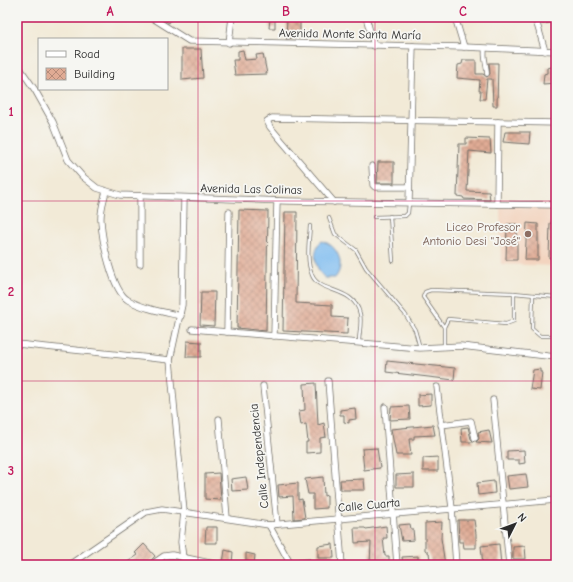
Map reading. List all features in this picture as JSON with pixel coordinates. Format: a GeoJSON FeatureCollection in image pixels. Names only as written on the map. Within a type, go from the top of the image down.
{"type":"FeatureCollection","features":[{"type":"Feature","properties":{"kind":"street","name":"Avenida Monte Santa María"},"geometry":{"type":"LineString","coordinates":[[151,17],[189,41],[464,47],[556,51]]}},
{"type":"Feature","properties":{"kind":"street"},"geometry":{"type":"LineString","coordinates":[[229,43],[232,17]]}},
{"type":"Feature","properties":{"kind":"street"},"geometry":{"type":"LineString","coordinates":[[366,17],[374,46]]}},
{"type":"Feature","properties":{"kind":"street"},"geometry":{"type":"LineString","coordinates":[[455,17],[464,47]]}},
{"type":"Feature","properties":{"kind":"street"},"geometry":{"type":"LineString","coordinates":[[535,17],[545,51]]}},
{"type":"Feature","properties":{"kind":"street"},"geometry":{"type":"LineString","coordinates":[[409,202],[408,187],[413,46]]}},
{"type":"Feature","properties":{"kind":"street"},"geometry":{"type":"LineString","coordinates":[[485,48],[483,55],[487,67],[487,74]]}},
{"type":"Feature","properties":{"kind":"street","name":"Avenida Las Colinas"},"geometry":{"type":"LineString","coordinates":[[17,64],[53,122],[68,160],[82,176],[97,188],[120,195],[184,199],[556,205]]}},
{"type":"Feature","properties":{"kind":"street"},"geometry":{"type":"LineString","coordinates":[[334,202],[270,127],[267,121],[272,118],[556,123]]}},
{"type":"Feature","properties":{"kind":"street"},"geometry":{"type":"LineString","coordinates":[[497,204],[498,122]]}},
{"type":"Feature","properties":{"kind":"street"},"geometry":{"type":"LineString","coordinates":[[372,166],[373,185],[375,187],[408,187]]}},
{"type":"Feature","properties":{"kind":"street"},"geometry":{"type":"LineString","coordinates":[[106,191],[100,220],[104,247],[115,283],[127,300],[148,309],[181,316]]}},
{"type":"Feature","properties":{"kind":"street"},"geometry":{"type":"LineString","coordinates":[[140,196],[140,264]]}},
{"type":"Feature","properties":{"kind":"street"},"geometry":{"type":"LineString","coordinates":[[184,199],[181,316],[170,360],[184,512],[181,542],[183,558],[188,565]]}},
{"type":"Feature","properties":{"kind":"street"},"geometry":{"type":"LineString","coordinates":[[274,336],[277,201]]}},
{"type":"Feature","properties":{"kind":"street"},"geometry":{"type":"LineString","coordinates":[[227,332],[229,212]]}},
{"type":"Feature","properties":{"kind":"street"},"geometry":{"type":"LineString","coordinates":[[192,329],[420,348],[460,346],[556,357]]}},
{"type":"Feature","properties":{"kind":"street"},"geometry":{"type":"LineString","coordinates":[[17,344],[170,360]]}},
{"type":"Feature","properties":{"kind":"street"},"geometry":{"type":"LineString","coordinates":[[328,381],[342,565]]}},
{"type":"Feature","properties":{"kind":"street","name":"Calle Independencia"},"geometry":{"type":"LineString","coordinates":[[263,386],[277,524]]}},
{"type":"Feature","properties":{"kind":"street"},"geometry":{"type":"LineString","coordinates":[[437,387],[452,508],[456,565]]}},
{"type":"Feature","properties":{"kind":"street"},"geometry":{"type":"LineString","coordinates":[[492,400],[509,565]]}},
{"type":"Feature","properties":{"kind":"street"},"geometry":{"type":"LineString","coordinates":[[385,407],[397,565]]}},
{"type":"Feature","properties":{"kind":"street"},"geometry":{"type":"LineString","coordinates":[[219,419],[227,518]]}},
{"type":"Feature","properties":{"kind":"street"},"geometry":{"type":"LineString","coordinates":[[441,424],[471,422],[475,438]]}},
{"type":"Feature","properties":{"kind":"street","name":"Calle Cuarta"},"geometry":{"type":"LineString","coordinates":[[69,565],[146,512],[162,509],[269,525],[556,500]]}},
{"type":"Feature","properties":{"kind":"street"},"geometry":{"type":"LineString","coordinates":[[269,525],[291,565]]}},
{"type":"Feature","properties":{"kind":"street"},"geometry":{"type":"LineString","coordinates":[[151,565],[164,556],[172,555],[219,565]]}},
{"type":"Feature","properties":{"kind":"lane"},"geometry":{"type":"LineString","coordinates":[[374,217],[407,215],[409,202]]}},
{"type":"Feature","properties":{"kind":"lane"},"geometry":{"type":"LineString","coordinates":[[390,216],[393,261]]}},
{"type":"Feature","properties":{"kind":"lane"},"geometry":{"type":"LineString","coordinates":[[329,218],[335,234],[356,250],[366,268],[405,314],[415,330],[420,348]]}},
{"type":"Feature","properties":{"kind":"lane"},"geometry":{"type":"LineString","coordinates":[[310,226],[308,250],[312,276],[320,286],[339,291],[355,304],[361,315],[358,343]]}},
{"type":"Feature","properties":{"kind":"lane"},"geometry":{"type":"LineString","coordinates":[[444,327],[423,297],[425,292],[431,290],[514,293],[556,297]]}},
{"type":"Feature","properties":{"kind":"lane"},"geometry":{"type":"LineString","coordinates":[[444,347],[444,327],[448,319],[510,324],[514,322],[514,293]]}},
{"type":"Feature","properties":{"kind":"lane"},"geometry":{"type":"LineString","coordinates":[[533,295],[532,329],[540,336],[556,336]]}},
{"type":"Feature","properties":{"kind":"shaded area","name":"Liceo Profesor Antonio Desi \"José\""},"geometry":{"type":"Polygon","coordinates":[[[500,204],[556,204],[556,266],[501,264],[500,204]]]}},
{"type":"Feature","properties":{"kind":"water"},"geometry":{"type":"Polygon","coordinates":[[[322,241],[328,243],[339,256],[340,267],[335,278],[325,278],[317,265],[315,255],[316,249],[322,241]]]}},
{"type":"Feature","properties":{"kind":"building"},"geometry":{"type":"Polygon","coordinates":[[[159,17],[172,17],[169,23],[159,17]]]}},
{"type":"Feature","properties":{"kind":"building"},"geometry":{"type":"Polygon","coordinates":[[[300,17],[300,37],[286,39],[287,18],[300,17]]]}},
{"type":"Feature","properties":{"kind":"building"},"geometry":{"type":"Polygon","coordinates":[[[540,17],[556,17],[556,22],[542,24],[540,17]]]}},
{"type":"Feature","properties":{"kind":"building"},"geometry":{"type":"Polygon","coordinates":[[[270,19],[275,20],[275,28],[269,28],[270,19]]]}},
{"type":"Feature","properties":{"kind":"building"},"geometry":{"type":"Polygon","coordinates":[[[182,49],[201,49],[203,78],[182,80],[182,49]]]}},
{"type":"Feature","properties":{"kind":"building"},"geometry":{"type":"Polygon","coordinates":[[[243,50],[245,60],[257,59],[256,55],[263,54],[267,74],[235,75],[233,60],[238,60],[238,51],[243,50]]]}},
{"type":"Feature","properties":{"kind":"building"},"geometry":{"type":"Polygon","coordinates":[[[463,60],[476,60],[476,74],[483,74],[487,77],[490,74],[489,63],[498,63],[497,106],[493,106],[492,79],[487,79],[485,99],[480,99],[480,80],[457,78],[458,65],[462,64],[463,60]]]}},
{"type":"Feature","properties":{"kind":"building"},"geometry":{"type":"Polygon","coordinates":[[[556,66],[556,83],[543,84],[544,74],[547,73],[547,68],[556,66]]]}},
{"type":"Feature","properties":{"kind":"building"},"geometry":{"type":"Polygon","coordinates":[[[505,132],[530,132],[529,144],[503,142],[505,132]]]}},
{"type":"Feature","properties":{"kind":"building"},"geometry":{"type":"Polygon","coordinates":[[[466,138],[490,139],[491,153],[469,151],[467,191],[489,192],[490,200],[464,199],[463,197],[457,196],[459,144],[466,144],[466,138]]]}},
{"type":"Feature","properties":{"kind":"building"},"geometry":{"type":"Polygon","coordinates":[[[378,162],[394,162],[394,183],[377,183],[378,162]]]}},
{"type":"Feature","properties":{"kind":"building"},"geometry":{"type":"Polygon","coordinates":[[[239,210],[268,211],[266,331],[237,328],[239,210]]]}},
{"type":"Feature","properties":{"kind":"building"},"geometry":{"type":"Polygon","coordinates":[[[285,212],[297,212],[296,303],[332,305],[332,317],[348,318],[347,334],[283,331],[285,212]]]}},
{"type":"Feature","properties":{"kind":"building"},"geometry":{"type":"Polygon","coordinates":[[[527,223],[538,224],[538,260],[525,260],[527,223]]]}},
{"type":"Feature","properties":{"kind":"building"},"geometry":{"type":"Polygon","coordinates":[[[550,223],[556,223],[556,258],[549,258],[550,223]]]}},
{"type":"Feature","properties":{"kind":"building"},"geometry":{"type":"Polygon","coordinates":[[[507,224],[517,224],[517,260],[506,260],[507,224]]]}},
{"type":"Feature","properties":{"kind":"building"},"geometry":{"type":"Polygon","coordinates":[[[201,292],[215,292],[214,326],[200,325],[201,292]]]}},
{"type":"Feature","properties":{"kind":"building"},"geometry":{"type":"Polygon","coordinates":[[[187,341],[201,342],[201,357],[186,357],[187,341]]]}},
{"type":"Feature","properties":{"kind":"building"},"geometry":{"type":"Polygon","coordinates":[[[387,361],[455,368],[454,380],[386,372],[387,361]]]}},
{"type":"Feature","properties":{"kind":"building"},"geometry":{"type":"Polygon","coordinates":[[[540,369],[540,372],[542,372],[540,390],[530,389],[533,370],[540,369]]]}},
{"type":"Feature","properties":{"kind":"building"},"geometry":{"type":"Polygon","coordinates":[[[316,383],[318,425],[324,423],[326,437],[320,438],[320,452],[306,453],[306,442],[308,442],[306,424],[301,425],[299,411],[305,410],[304,384],[316,383]]]}},
{"type":"Feature","properties":{"kind":"building"},"geometry":{"type":"Polygon","coordinates":[[[431,394],[431,405],[418,406],[418,395],[431,394]]]}},
{"type":"Feature","properties":{"kind":"building"},"geometry":{"type":"Polygon","coordinates":[[[409,406],[410,419],[390,420],[391,407],[409,406]]]}},
{"type":"Feature","properties":{"kind":"building"},"geometry":{"type":"Polygon","coordinates":[[[355,408],[356,419],[349,420],[349,423],[344,422],[344,415],[340,415],[340,410],[355,408]]]}},
{"type":"Feature","properties":{"kind":"building"},"geometry":{"type":"Polygon","coordinates":[[[433,425],[435,435],[414,436],[414,439],[409,439],[411,455],[396,455],[391,429],[433,425]]]}},
{"type":"Feature","properties":{"kind":"building"},"geometry":{"type":"Polygon","coordinates":[[[468,427],[471,439],[474,442],[462,442],[461,428],[468,427]]]}},
{"type":"Feature","properties":{"kind":"building"},"geometry":{"type":"Polygon","coordinates":[[[489,430],[492,443],[476,442],[479,439],[478,432],[489,430]]]}},
{"type":"Feature","properties":{"kind":"building"},"geometry":{"type":"Polygon","coordinates":[[[377,448],[380,468],[364,470],[362,449],[377,448]]]}},
{"type":"Feature","properties":{"kind":"building"},"geometry":{"type":"Polygon","coordinates":[[[524,450],[525,463],[519,464],[519,460],[507,460],[507,451],[524,450]]]}},
{"type":"Feature","properties":{"kind":"building"},"geometry":{"type":"Polygon","coordinates":[[[438,457],[438,471],[423,471],[423,458],[438,457]]]}},
{"type":"Feature","properties":{"kind":"building"},"geometry":{"type":"Polygon","coordinates":[[[219,473],[221,500],[205,499],[205,474],[219,473]]]}},
{"type":"Feature","properties":{"kind":"building"},"geometry":{"type":"Polygon","coordinates":[[[414,474],[414,487],[396,487],[396,475],[414,474]]]}},
{"type":"Feature","properties":{"kind":"building"},"geometry":{"type":"Polygon","coordinates":[[[526,474],[528,487],[509,489],[507,476],[526,474]]]}},
{"type":"Feature","properties":{"kind":"building"},"geometry":{"type":"Polygon","coordinates":[[[246,477],[248,490],[232,491],[231,479],[246,477]]]}},
{"type":"Feature","properties":{"kind":"building"},"geometry":{"type":"Polygon","coordinates":[[[323,477],[324,496],[327,495],[327,508],[313,509],[313,494],[308,494],[305,479],[323,477]]]}},
{"type":"Feature","properties":{"kind":"building"},"geometry":{"type":"Polygon","coordinates":[[[364,479],[365,490],[341,490],[340,480],[364,479]]]}},
{"type":"Feature","properties":{"kind":"building"},"geometry":{"type":"Polygon","coordinates":[[[494,481],[495,493],[478,495],[477,483],[494,481]]]}},
{"type":"Feature","properties":{"kind":"building"},"geometry":{"type":"Polygon","coordinates":[[[298,483],[298,500],[302,499],[305,518],[294,519],[293,496],[279,497],[278,485],[298,483]]]}},
{"type":"Feature","properties":{"kind":"building"},"geometry":{"type":"Polygon","coordinates":[[[458,520],[474,520],[476,548],[464,548],[463,542],[459,542],[458,520]]]}},
{"type":"Feature","properties":{"kind":"building"},"geometry":{"type":"Polygon","coordinates":[[[442,522],[441,538],[445,565],[431,565],[429,553],[425,550],[425,523],[442,522]]]}},
{"type":"Feature","properties":{"kind":"building"},"geometry":{"type":"Polygon","coordinates":[[[410,524],[411,529],[413,529],[414,540],[402,541],[399,525],[410,524]]]}},
{"type":"Feature","properties":{"kind":"building"},"geometry":{"type":"Polygon","coordinates":[[[386,526],[387,538],[383,538],[385,556],[389,556],[389,565],[370,565],[371,542],[355,543],[354,528],[366,529],[386,526]]]}},
{"type":"Feature","properties":{"kind":"building"},"geometry":{"type":"Polygon","coordinates":[[[206,527],[217,527],[217,543],[205,543],[206,527]]]}},
{"type":"Feature","properties":{"kind":"building"},"geometry":{"type":"Polygon","coordinates":[[[144,544],[155,556],[147,565],[123,565],[138,555],[135,553],[144,544]]]}},
{"type":"Feature","properties":{"kind":"building"},"geometry":{"type":"Polygon","coordinates":[[[333,544],[334,558],[318,558],[318,546],[333,544]]]}},
{"type":"Feature","properties":{"kind":"building"},"geometry":{"type":"Polygon","coordinates":[[[499,544],[501,565],[483,565],[481,546],[499,544]]]}},
{"type":"Feature","properties":{"kind":"building"},"geometry":{"type":"Polygon","coordinates":[[[525,546],[526,559],[513,559],[513,547],[525,546]]]}},
{"type":"Feature","properties":{"kind":"building"},"geometry":{"type":"Polygon","coordinates":[[[225,550],[233,552],[232,564],[223,563],[225,550]]]}},
{"type":"Feature","properties":{"kind":"building"},"geometry":{"type":"Polygon","coordinates":[[[246,553],[255,555],[254,565],[246,565],[246,553]]]}},
{"type":"Feature","properties":{"kind":"building"},"geometry":{"type":"Polygon","coordinates":[[[418,556],[418,563],[403,565],[402,557],[418,556]]]}},
{"type":"Feature","properties":{"kind":"building"},"geometry":{"type":"Polygon","coordinates":[[[310,559],[310,565],[295,565],[295,560],[310,559]]]}},
{"type":"Feature","properties":{"kind":"place","name":"Liceo Profesor Antonio Desi \"José\""},"geometry":{"type":"Point","coordinates":[528,234]}}]}
